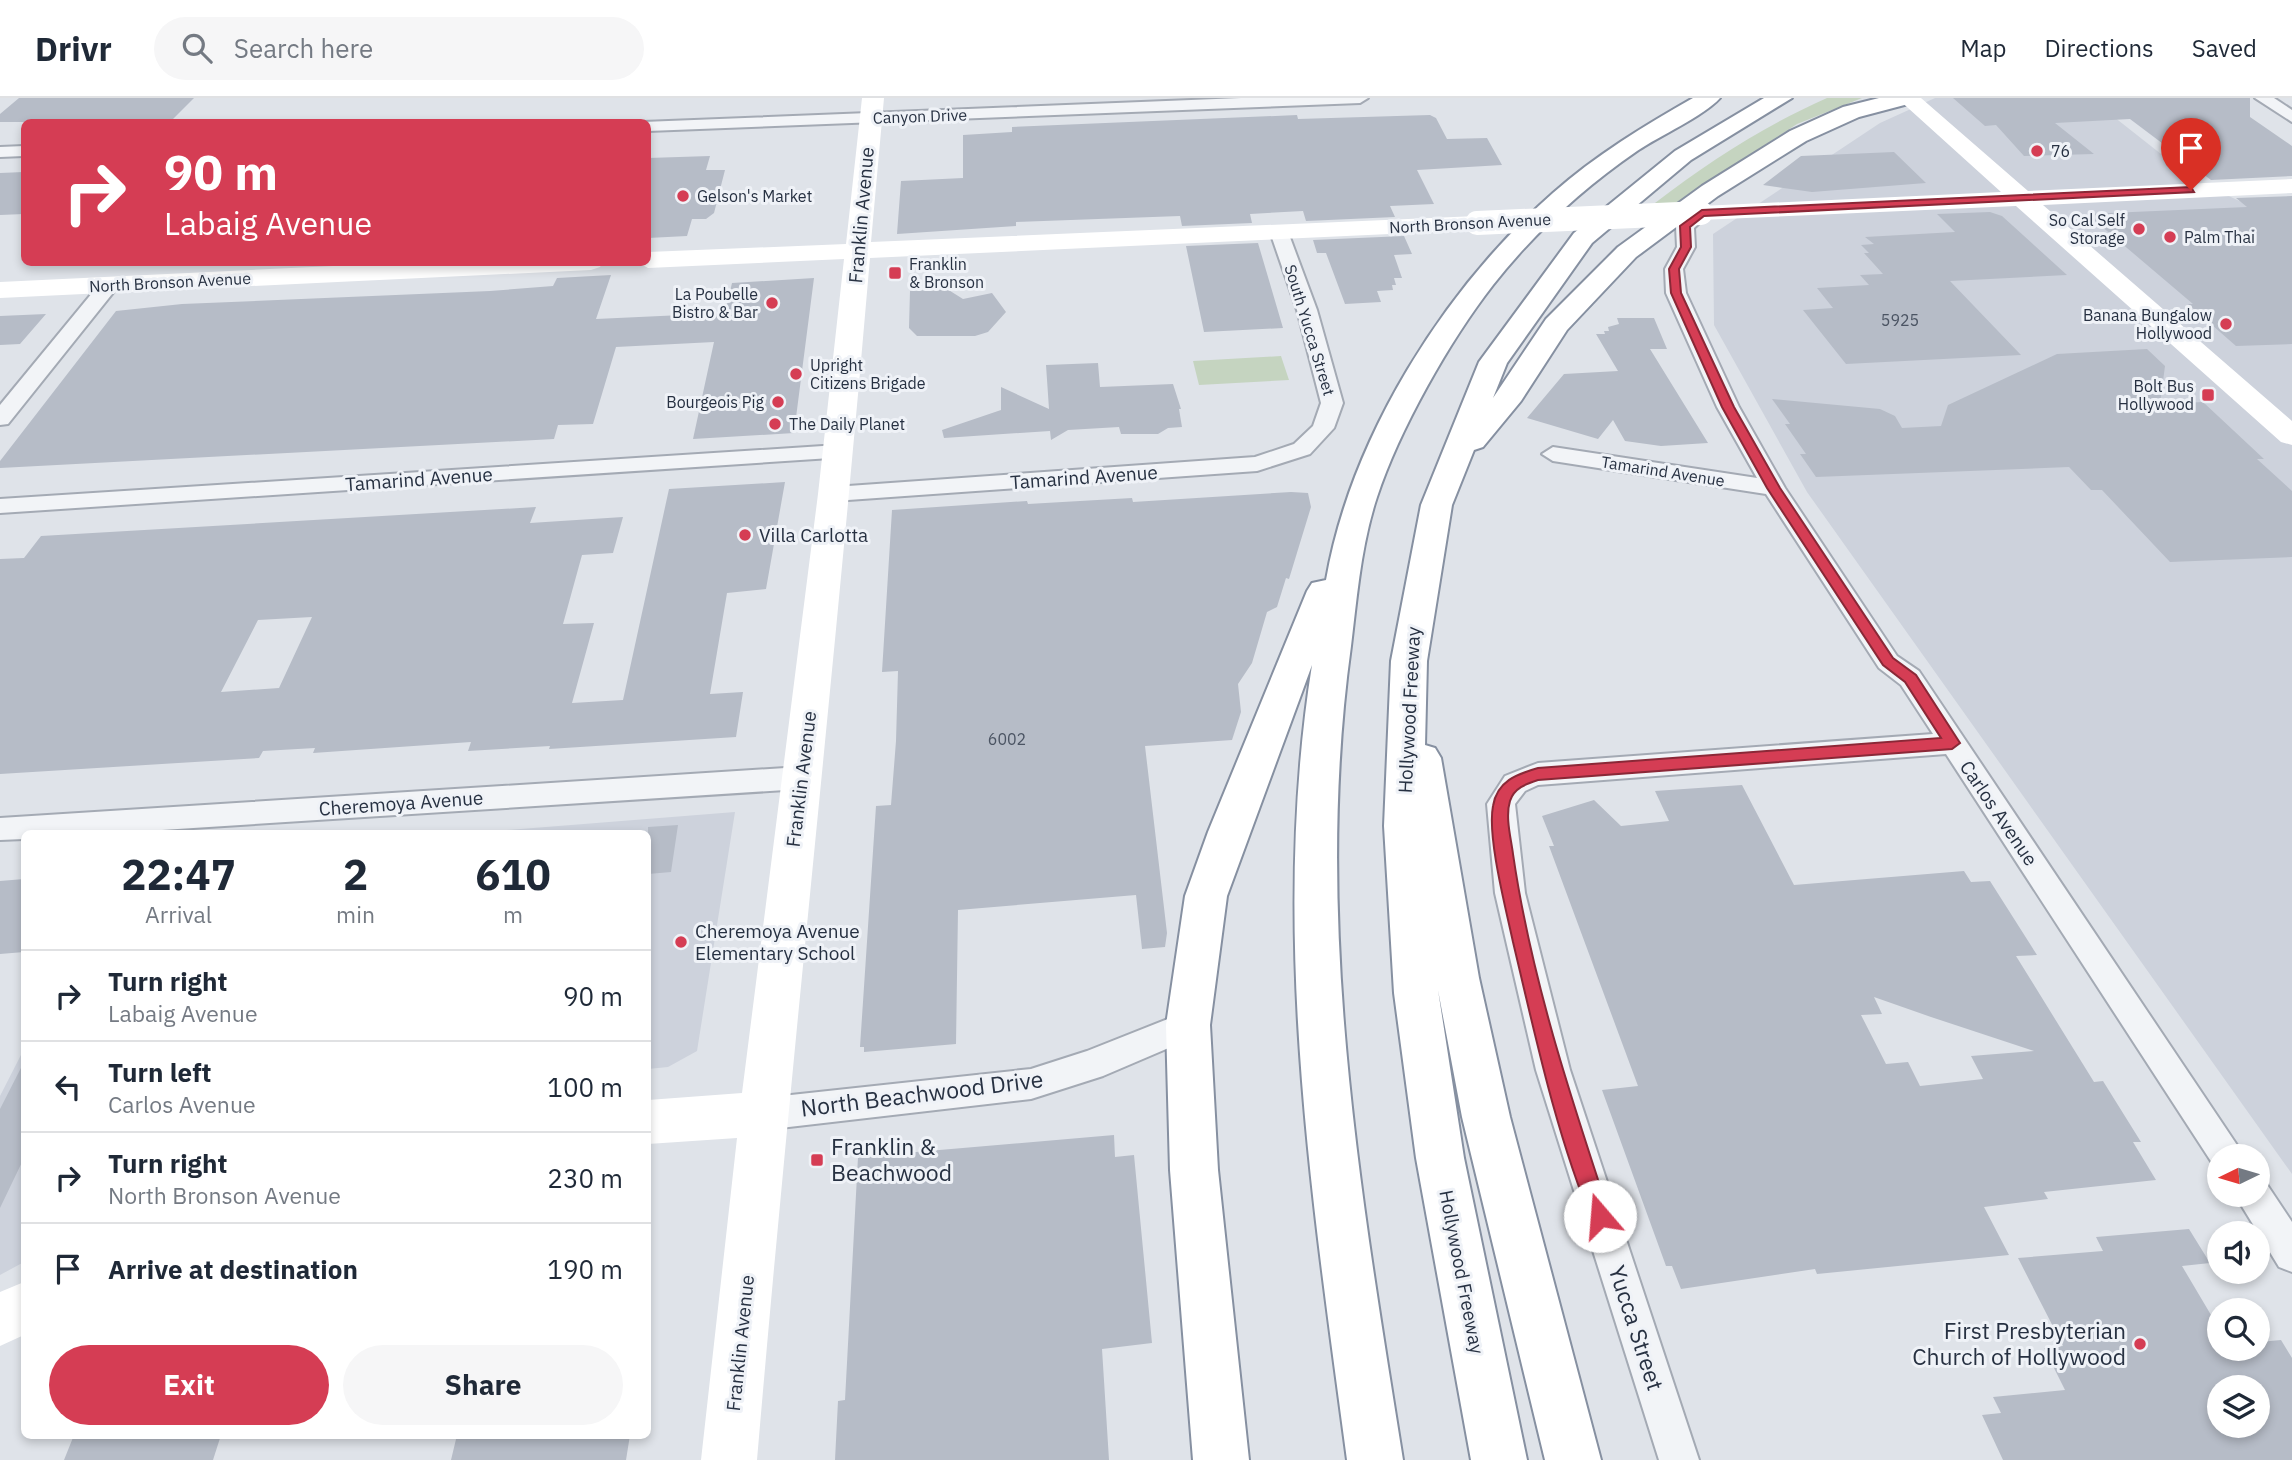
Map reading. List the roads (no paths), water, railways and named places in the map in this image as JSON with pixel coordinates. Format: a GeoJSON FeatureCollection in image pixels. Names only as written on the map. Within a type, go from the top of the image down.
{"type":"FeatureCollection","features":[{"type":"Feature","properties":{"kind":"main road"},"geometry":{"type":"LineString","coordinates":[[1470,295],[1533,222],[1570,189],[1648,133],[1709,98]]}},
{"type":"Feature","properties":{"kind":"main road"},"geometry":{"type":"LineString","coordinates":[[1452,458],[1477,436],[1511,395],[1556,325],[1628,252],[1710,191],[1798,136],[1851,112],[1906,98],[2292,436]]}},
{"type":"Feature","properties":{"kind":"main road","name":"Hollywood Freeway"},"geometry":{"type":"LineString","coordinates":[[1499,1460],[1453,1232],[1414,981],[1404,859],[1403,756],[1408,668],[1433,519],[1452,458],[1499,355],[1526,310],[1584,237],[1674,162],[1780,100]]}},
{"type":"Feature","properties":{"kind":"main road","name":"Franklin Avenue"},"geometry":{"type":"LineString","coordinates":[[729,1460],[763,1114],[834,494],[872,108]]}},
{"type":"Feature","properties":{"kind":"main road"},"geometry":{"type":"LineString","coordinates":[[1221,1460],[1194,1170],[1188,1025],[1206,896],[1228,832],[1360,501],[1411,389],[1523,215],[1567,164]]}},
{"type":"Feature","properties":{"kind":"main road","name":"North Bronson Avenue"},"geometry":{"type":"LineString","coordinates":[[651,260],[1477,223],[1693,219],[2021,198],[2292,186]]}},
{"type":"Feature","properties":{"kind":"main road","name":"North Bronson Avenue"},"geometry":{"type":"LineString","coordinates":[[0,290],[507,266]]}},
{"type":"Feature","properties":{"kind":"main road"},"geometry":{"type":"LineString","coordinates":[[1360,501],[1329,657],[1318,747],[1314,866],[1317,978],[1329,1118],[1375,1460]]}},
{"type":"Feature","properties":{"kind":"main road"},"geometry":{"type":"LineString","coordinates":[[1408,668],[1457,978],[1486,1117],[1573,1460]]}},
{"type":"Feature","properties":{"kind":"main road","name":"North Beachwood Drive"},"geometry":{"type":"LineString","coordinates":[[651,1122],[763,1114]]}},
{"type":"Feature","properties":{"kind":"main road"},"geometry":{"type":"LineString","coordinates":[[0,1320],[21,1310]]}},
{"type":"Feature","properties":{"kind":"street","name":"Canyon Drive"},"geometry":{"type":"LineString","coordinates":[[651,126],[872,108],[1360,98]]}},
{"type":"Feature","properties":{"kind":"street"},"geometry":{"type":"LineString","coordinates":[[2263,98],[2292,117]]}},
{"type":"Feature","properties":{"kind":"street"},"geometry":{"type":"LineString","coordinates":[[0,152],[21,151]]}},
{"type":"Feature","properties":{"kind":"street","name":"Carlos Avenue"},"geometry":{"type":"LineString","coordinates":[[1693,219],[1686,247],[1674,269],[1676,293],[1728,407],[1774,488],[1888,662],[1910,678],[2219,1144]]}},
{"type":"Feature","properties":{"kind":"street","name":"South Yucca Street"},"geometry":{"type":"LineString","coordinates":[[1279,232],[1329,384],[1332,403],[1323,428]]}},
{"type":"Feature","properties":{"kind":"street"},"geometry":{"type":"LineString","coordinates":[[0,419],[109,285]]}},
{"type":"Feature","properties":{"kind":"street","name":"Tamarind Avenue"},"geometry":{"type":"LineString","coordinates":[[834,494],[1257,464],[1303,449],[1323,428]]}},
{"type":"Feature","properties":{"kind":"street","name":"Tamarind Avenue"},"geometry":{"type":"LineString","coordinates":[[0,506],[838,452]]}},
{"type":"Feature","properties":{"kind":"street","name":"Tamarind Avenue"},"geometry":{"type":"LineString","coordinates":[[1553,454],[1774,488]]}},
{"type":"Feature","properties":{"kind":"street","name":"Yucca Street"},"geometry":{"type":"LineString","coordinates":[[1679,1460],[1549,1058],[1510,893],[1500,818],[1501,804],[1507,790],[1518,779],[1538,774],[1952,743]]}},
{"type":"Feature","properties":{"kind":"street","name":"Cheremoya Avenue"},"geometry":{"type":"LineString","coordinates":[[0,829],[801,778]]}},
{"type":"Feature","properties":{"kind":"street","name":"North Beachwood Drive"},"geometry":{"type":"LineString","coordinates":[[763,1114],[1031,1084],[1091,1065],[1188,1025]]}},
{"type":"Feature","properties":{"kind":"street"},"geometry":{"type":"LineString","coordinates":[[2262,1208],[2292,1254]]}},
{"type":"Feature","properties":{"kind":"place","name":"76"},"geometry":{"type":"Point","coordinates":[2037,151]}},
{"type":"Feature","properties":{"kind":"place","name":"Gelson's Market"},"geometry":{"type":"Point","coordinates":[683,196]}},
{"type":"Feature","properties":{"kind":"place","name":"So Cal Self Storage"},"geometry":{"type":"Point","coordinates":[2139,229]}},
{"type":"Feature","properties":{"kind":"place","name":"Palm Thai"},"geometry":{"type":"Point","coordinates":[2170,237]}},
{"type":"Feature","properties":{"kind":"place","name":"Franklin & Bronson"},"geometry":{"type":"Point","coordinates":[895,273]}},
{"type":"Feature","properties":{"kind":"place","name":"La Poubelle Bistro & Bar"},"geometry":{"type":"Point","coordinates":[772,303]}},
{"type":"Feature","properties":{"kind":"place","name":"Banana Bungalow Hollywood"},"geometry":{"type":"Point","coordinates":[2226,324]}},
{"type":"Feature","properties":{"kind":"place","name":"Upright Citizens Brigade"},"geometry":{"type":"Point","coordinates":[796,374]}},
{"type":"Feature","properties":{"kind":"place","name":"Bolt Bus Hollywood"},"geometry":{"type":"Point","coordinates":[2208,395]}},
{"type":"Feature","properties":{"kind":"place","name":"Bourgeois Pig"},"geometry":{"type":"Point","coordinates":[778,402]}},
{"type":"Feature","properties":{"kind":"place","name":"The Daily Planet"},"geometry":{"type":"Point","coordinates":[775,424]}},
{"type":"Feature","properties":{"kind":"place","name":"Villa Carlotta"},"geometry":{"type":"Point","coordinates":[745,535]}},
{"type":"Feature","properties":{"kind":"place","name":"Cheremoya Avenue Elementary School"},"geometry":{"type":"Point","coordinates":[681,942]}},
{"type":"Feature","properties":{"kind":"place","name":"Franklin & Beachwood"},"geometry":{"type":"Point","coordinates":[817,1160]}},
{"type":"Feature","properties":{"kind":"place","name":"First Presbyterian Church of Hollywood"},"geometry":{"type":"Point","coordinates":[2140,1344]}}]}
